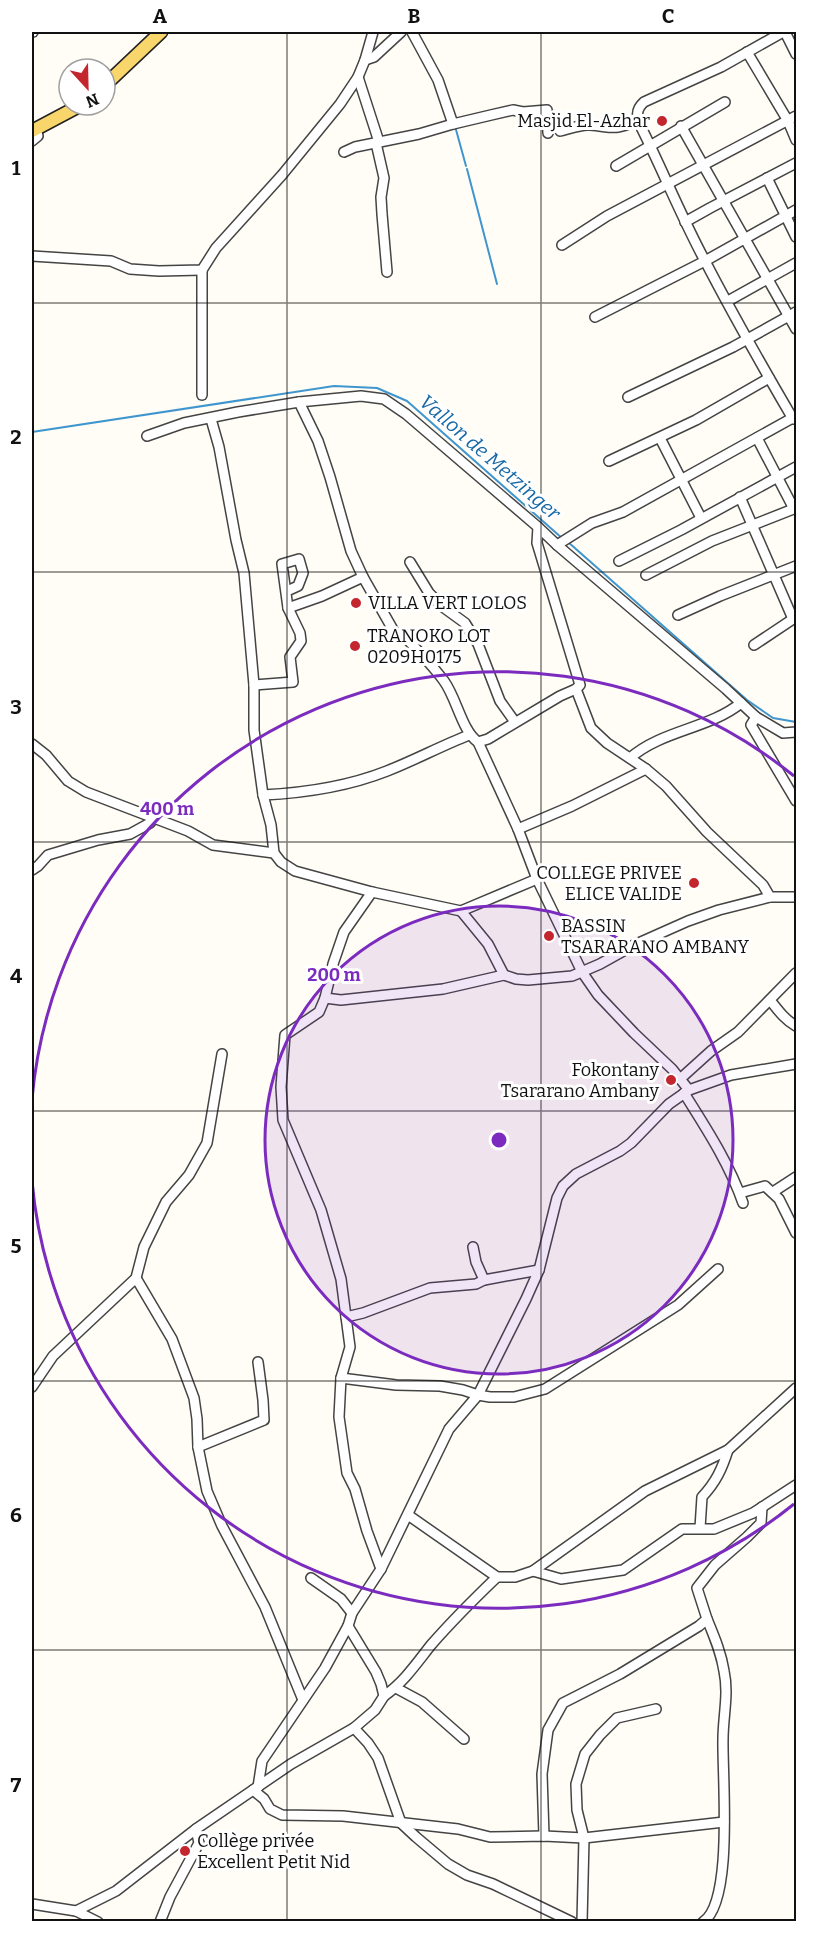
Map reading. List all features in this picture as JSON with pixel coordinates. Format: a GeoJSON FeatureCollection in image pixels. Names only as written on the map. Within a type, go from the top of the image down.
{"type":"FeatureCollection","features":[{"type":"Feature","properties":{"kind":"main road"},"geometry":{"type":"LineString","coordinates":[[117,74],[161,32]]}},
{"type":"Feature","properties":{"kind":"main road"},"geometry":{"type":"LineString","coordinates":[[33,133],[60,117]]}},
{"type":"Feature","properties":{"kind":"street"},"geometry":{"type":"LineString","coordinates":[[202,395],[202,270],[216,248],[314,137],[358,77],[366,60],[373,32]]}},
{"type":"Feature","properties":{"kind":"street"},"geometry":{"type":"LineString","coordinates":[[366,60],[374,57],[401,32]]}},
{"type":"Feature","properties":{"kind":"street"},"geometry":{"type":"LineString","coordinates":[[412,32],[438,80],[453,124]]}},
{"type":"Feature","properties":{"kind":"street"},"geometry":{"type":"LineString","coordinates":[[557,545],[592,523],[623,512],[795,417],[746,339],[705,261],[637,115],[639,107],[644,102],[721,67],[784,32],[796,54]]}},
{"type":"Feature","properties":{"kind":"street"},"geometry":{"type":"LineString","coordinates":[[747,52],[792,119],[796,140]]}},
{"type":"Feature","properties":{"kind":"street"},"geometry":{"type":"LineString","coordinates":[[358,77],[377,143],[384,178],[381,197],[387,272]]}},
{"type":"Feature","properties":{"kind":"street"},"geometry":{"type":"LineString","coordinates":[[616,166],[725,102]]}},
{"type":"Feature","properties":{"kind":"street"},"geometry":{"type":"LineString","coordinates":[[344,152],[355,147],[513,111],[547,110],[548,133]]}},
{"type":"Feature","properties":{"kind":"street"},"geometry":{"type":"LineString","coordinates":[[562,246],[607,216],[792,119]]}},
{"type":"Feature","properties":{"kind":"street"},"geometry":{"type":"LineString","coordinates":[[560,131],[588,124],[602,128],[615,128],[638,120]]}},
{"type":"Feature","properties":{"kind":"street"},"geometry":{"type":"LineString","coordinates":[[681,126],[768,279],[793,314],[796,329]]}},
{"type":"Feature","properties":{"kind":"street"},"geometry":{"type":"LineString","coordinates":[[686,222],[796,163]]}},
{"type":"Feature","properties":{"kind":"street"},"geometry":{"type":"LineString","coordinates":[[767,178],[796,237]]}},
{"type":"Feature","properties":{"kind":"street"},"geometry":{"type":"LineString","coordinates":[[595,317],[705,261],[796,210]]}},
{"type":"Feature","properties":{"kind":"street"},"geometry":{"type":"LineString","coordinates":[[32,256],[111,261],[130,269],[202,270]]}},
{"type":"Feature","properties":{"kind":"street"},"geometry":{"type":"LineString","coordinates":[[728,301],[796,263]]}},
{"type":"Feature","properties":{"kind":"street"},"geometry":{"type":"LineString","coordinates":[[628,397],[733,347],[793,314]]}},
{"type":"Feature","properties":{"kind":"street"},"geometry":{"type":"LineString","coordinates":[[609,461],[696,420],[769,378]]}},
{"type":"Feature","properties":{"kind":"street"},"geometry":{"type":"LineString","coordinates":[[147,436],[184,423],[299,402],[361,396],[384,399],[406,414],[756,717],[783,733],[796,732]]}},
{"type":"Feature","properties":{"kind":"street"},"geometry":{"type":"LineString","coordinates":[[299,402],[318,441],[351,551],[363,577],[396,634],[403,635],[445,681],[461,712],[468,735],[478,742],[518,829],[537,879],[582,972],[598,995],[626,1026],[680,1079],[717,1146],[743,1203]]}},
{"type":"Feature","properties":{"kind":"street"},"geometry":{"type":"LineString","coordinates":[[211,419],[219,447],[244,573],[255,685],[254,730],[274,853],[281,862],[295,871],[372,892],[461,912],[537,879]]}},
{"type":"Feature","properties":{"kind":"street"},"geometry":{"type":"LineString","coordinates":[[660,438],[701,518]]}},
{"type":"Feature","properties":{"kind":"street"},"geometry":{"type":"LineString","coordinates":[[646,575],[712,541],[795,509],[757,438]]}},
{"type":"Feature","properties":{"kind":"street"},"geometry":{"type":"LineString","coordinates":[[619,561],[681,530],[796,466]]}},
{"type":"Feature","properties":{"kind":"street"},"geometry":{"type":"LineString","coordinates":[[740,497],[773,576],[795,618],[754,645]]}},
{"type":"Feature","properties":{"kind":"street"},"geometry":{"type":"LineString","coordinates":[[478,742],[488,739],[580,686],[537,543],[538,527]]}},
{"type":"Feature","properties":{"kind":"street"},"geometry":{"type":"LineString","coordinates":[[410,562],[429,593],[465,623],[478,644],[500,701],[515,722]]}},
{"type":"Feature","properties":{"kind":"street"},"geometry":{"type":"LineString","coordinates":[[678,615],[796,566]]}},
{"type":"Feature","properties":{"kind":"street"},"geometry":{"type":"LineString","coordinates":[[288,608],[322,597],[363,577]]}},
{"type":"Feature","properties":{"kind":"street"},"geometry":{"type":"LineString","coordinates":[[255,685],[293,682],[290,657],[301,641],[300,633],[288,608],[287,591]]}},
{"type":"Feature","properties":{"kind":"street"},"geometry":{"type":"LineString","coordinates":[[576,689],[591,728],[607,743],[646,769],[666,786],[707,832],[763,885],[770,897]]}},
{"type":"Feature","properties":{"kind":"street"},"geometry":{"type":"LineString","coordinates":[[630,758],[639,750],[663,738],[734,709],[741,703]]}},
{"type":"Feature","properties":{"kind":"street"},"geometry":{"type":"LineString","coordinates":[[756,717],[751,725],[796,801]]}},
{"type":"Feature","properties":{"kind":"street"},"geometry":{"type":"LineString","coordinates":[[263,795],[292,794],[363,779],[388,771],[468,735]]}},
{"type":"Feature","properties":{"kind":"street"},"geometry":{"type":"LineString","coordinates":[[32,744],[46,755],[68,782],[86,792],[188,831],[213,845],[274,853]]}},
{"type":"Feature","properties":{"kind":"street"},"geometry":{"type":"LineString","coordinates":[[518,829],[572,806],[646,769]]}},
{"type":"Feature","properties":{"kind":"street"},"geometry":{"type":"LineString","coordinates":[[32,870],[48,855],[98,840],[130,834],[150,823],[154,818]]}},
{"type":"Feature","properties":{"kind":"street"},"geometry":{"type":"LineString","coordinates":[[372,892],[344,932],[319,1012],[285,1035],[282,1098],[283,1120],[321,1210],[341,1279],[350,1347],[341,1378],[339,1417],[347,1473],[355,1489],[381,1569]]}},
{"type":"Feature","properties":{"kind":"street"},"geometry":{"type":"LineString","coordinates":[[325,998],[341,1000],[443,989],[504,975],[528,980],[572,975],[688,921],[719,910],[770,897],[796,897]]}},
{"type":"Feature","properties":{"kind":"street"},"geometry":{"type":"LineString","coordinates":[[461,912],[488,944],[504,975]]}},
{"type":"Feature","properties":{"kind":"street"},"geometry":{"type":"LineString","coordinates":[[680,1079],[711,1051],[738,1032],[796,973]]}},
{"type":"Feature","properties":{"kind":"street"},"geometry":{"type":"LineString","coordinates":[[770,1000],[779,1013],[796,1026]]}},
{"type":"Feature","properties":{"kind":"street"},"geometry":{"type":"LineString","coordinates":[[32,1387],[53,1356],[136,1278],[144,1247],[166,1202],[189,1175],[207,1143],[222,1053]]}},
{"type":"Feature","properties":{"kind":"street"},"geometry":{"type":"LineString","coordinates":[[255,1789],[262,1761],[326,1668],[348,1626],[352,1613],[381,1569],[449,1429],[478,1395],[539,1270],[557,1198],[563,1186],[576,1174],[631,1143],[669,1104],[687,1091],[731,1075],[796,1064]]}},
{"type":"Feature","properties":{"kind":"street"},"geometry":{"type":"LineString","coordinates":[[773,1192],[796,1178]]}},
{"type":"Feature","properties":{"kind":"street"},"geometry":{"type":"LineString","coordinates":[[740,1193],[765,1186],[773,1192],[787,1213],[796,1233]]}},
{"type":"Feature","properties":{"kind":"street"},"geometry":{"type":"LineString","coordinates":[[473,1248],[484,1280]]}},
{"type":"Feature","properties":{"kind":"street"},"geometry":{"type":"LineString","coordinates":[[341,1378],[396,1385],[440,1386],[478,1395],[514,1396],[545,1389],[669,1311],[717,1269]]}},
{"type":"Feature","properties":{"kind":"street"},"geometry":{"type":"LineString","coordinates":[[346,1317],[430,1288],[476,1284],[484,1280],[539,1270]]}},
{"type":"Feature","properties":{"kind":"street"},"geometry":{"type":"LineString","coordinates":[[136,1278],[172,1339],[194,1398],[198,1447],[207,1491],[222,1526],[265,1607],[303,1700]]}},
{"type":"Feature","properties":{"kind":"street"},"geometry":{"type":"LineString","coordinates":[[198,1447],[264,1420],[258,1362]]}},
{"type":"Feature","properties":{"kind":"street"},"geometry":{"type":"LineString","coordinates":[[408,1515],[497,1577],[515,1577],[533,1570],[645,1491],[728,1450],[796,1388]]}},
{"type":"Feature","properties":{"kind":"street"},"geometry":{"type":"LineString","coordinates":[[700,1528],[702,1497],[714,1484],[728,1450]]}},
{"type":"Feature","properties":{"kind":"street"},"geometry":{"type":"LineString","coordinates":[[533,1570],[561,1579],[623,1570],[682,1529],[714,1529],[753,1513],[796,1485]]}},
{"type":"Feature","properties":{"kind":"street"},"geometry":{"type":"LineString","coordinates":[[703,1922],[715,1906],[720,1880],[724,1822],[723,1738],[726,1714],[725,1672],[718,1644],[697,1588],[715,1565],[760,1523],[762,1507]]}},
{"type":"Feature","properties":{"kind":"street"},"geometry":{"type":"LineString","coordinates":[[76,1911],[116,1891],[196,1829],[291,1764],[354,1728],[375,1710],[384,1696],[396,1688],[461,1612],[497,1577]]}},
{"type":"Feature","properties":{"kind":"street"},"geometry":{"type":"LineString","coordinates":[[311,1578],[342,1599],[352,1613]]}},
{"type":"Feature","properties":{"kind":"street"},"geometry":{"type":"LineString","coordinates":[[544,1836],[542,1774],[548,1730],[563,1703],[620,1674],[699,1626],[707,1618]]}},
{"type":"Feature","properties":{"kind":"street"},"geometry":{"type":"LineString","coordinates":[[348,1626],[376,1672],[384,1696]]}},
{"type":"Feature","properties":{"kind":"street"},"geometry":{"type":"LineString","coordinates":[[396,1688],[422,1702],[464,1739]]}},
{"type":"Feature","properties":{"kind":"street"},"geometry":{"type":"LineString","coordinates":[[582,1922],[584,1838],[578,1810],[576,1784],[585,1754],[617,1718],[656,1709]]}},
{"type":"Feature","properties":{"kind":"street"},"geometry":{"type":"LineString","coordinates":[[354,1728],[378,1758],[401,1823],[448,1864],[572,1922]]}},
{"type":"Feature","properties":{"kind":"street"},"geometry":{"type":"LineString","coordinates":[[255,1789],[270,1809],[282,1815],[343,1816],[458,1829],[490,1837],[584,1838],[724,1822]]}},
{"type":"Feature","properties":{"kind":"street"},"geometry":{"type":"LineString","coordinates":[[160,1922],[170,1897],[200,1843],[196,1829]]}},
{"type":"Feature","properties":{"kind":"street"},"geometry":{"type":"LineString","coordinates":[[32,1904],[76,1911],[98,1922]]}},
{"type":"Feature","properties":{"kind":"waterway"},"geometry":{"type":"LineString","coordinates":[[455,126],[466,166]]}},
{"type":"Feature","properties":{"kind":"waterway"},"geometry":{"type":"LineString","coordinates":[[467,169],[497,284]]}},
{"type":"Feature","properties":{"kind":"waterway","name":"Vallon de Metzinger"},"geometry":{"type":"LineString","coordinates":[[32,432],[334,386],[377,388],[407,401],[563,539]]}},
{"type":"Feature","properties":{"kind":"waterway","name":"Vallon de Metzinger"},"geometry":{"type":"LineString","coordinates":[[568,542],[747,700],[773,718],[796,722]]}},
{"type":"Feature","properties":{"kind":"place","name":"Masjid El-Azhar"},"geometry":{"type":"Point","coordinates":[662,121]}},
{"type":"Feature","properties":{"kind":"place","name":"VILLA VERT LOLOS"},"geometry":{"type":"Point","coordinates":[356,603]}},
{"type":"Feature","properties":{"kind":"place","name":"TRANOKO LOT 0209H0175"},"geometry":{"type":"Point","coordinates":[355,646]}},
{"type":"Feature","properties":{"kind":"place","name":"COLLEGE PRIVEE ELICE VALIDE"},"geometry":{"type":"Point","coordinates":[694,883]}},
{"type":"Feature","properties":{"kind":"place","name":"BASSIN TSARARANO AMBANY"},"geometry":{"type":"Point","coordinates":[549,936]}},
{"type":"Feature","properties":{"kind":"place","name":"Fokontany Tsararano Ambany"},"geometry":{"type":"Point","coordinates":[671,1080]}},
{"type":"Feature","properties":{"kind":"place","name":"Collège privée Excellent Petit Nid"},"geometry":{"type":"Point","coordinates":[185,1851]}}]}
